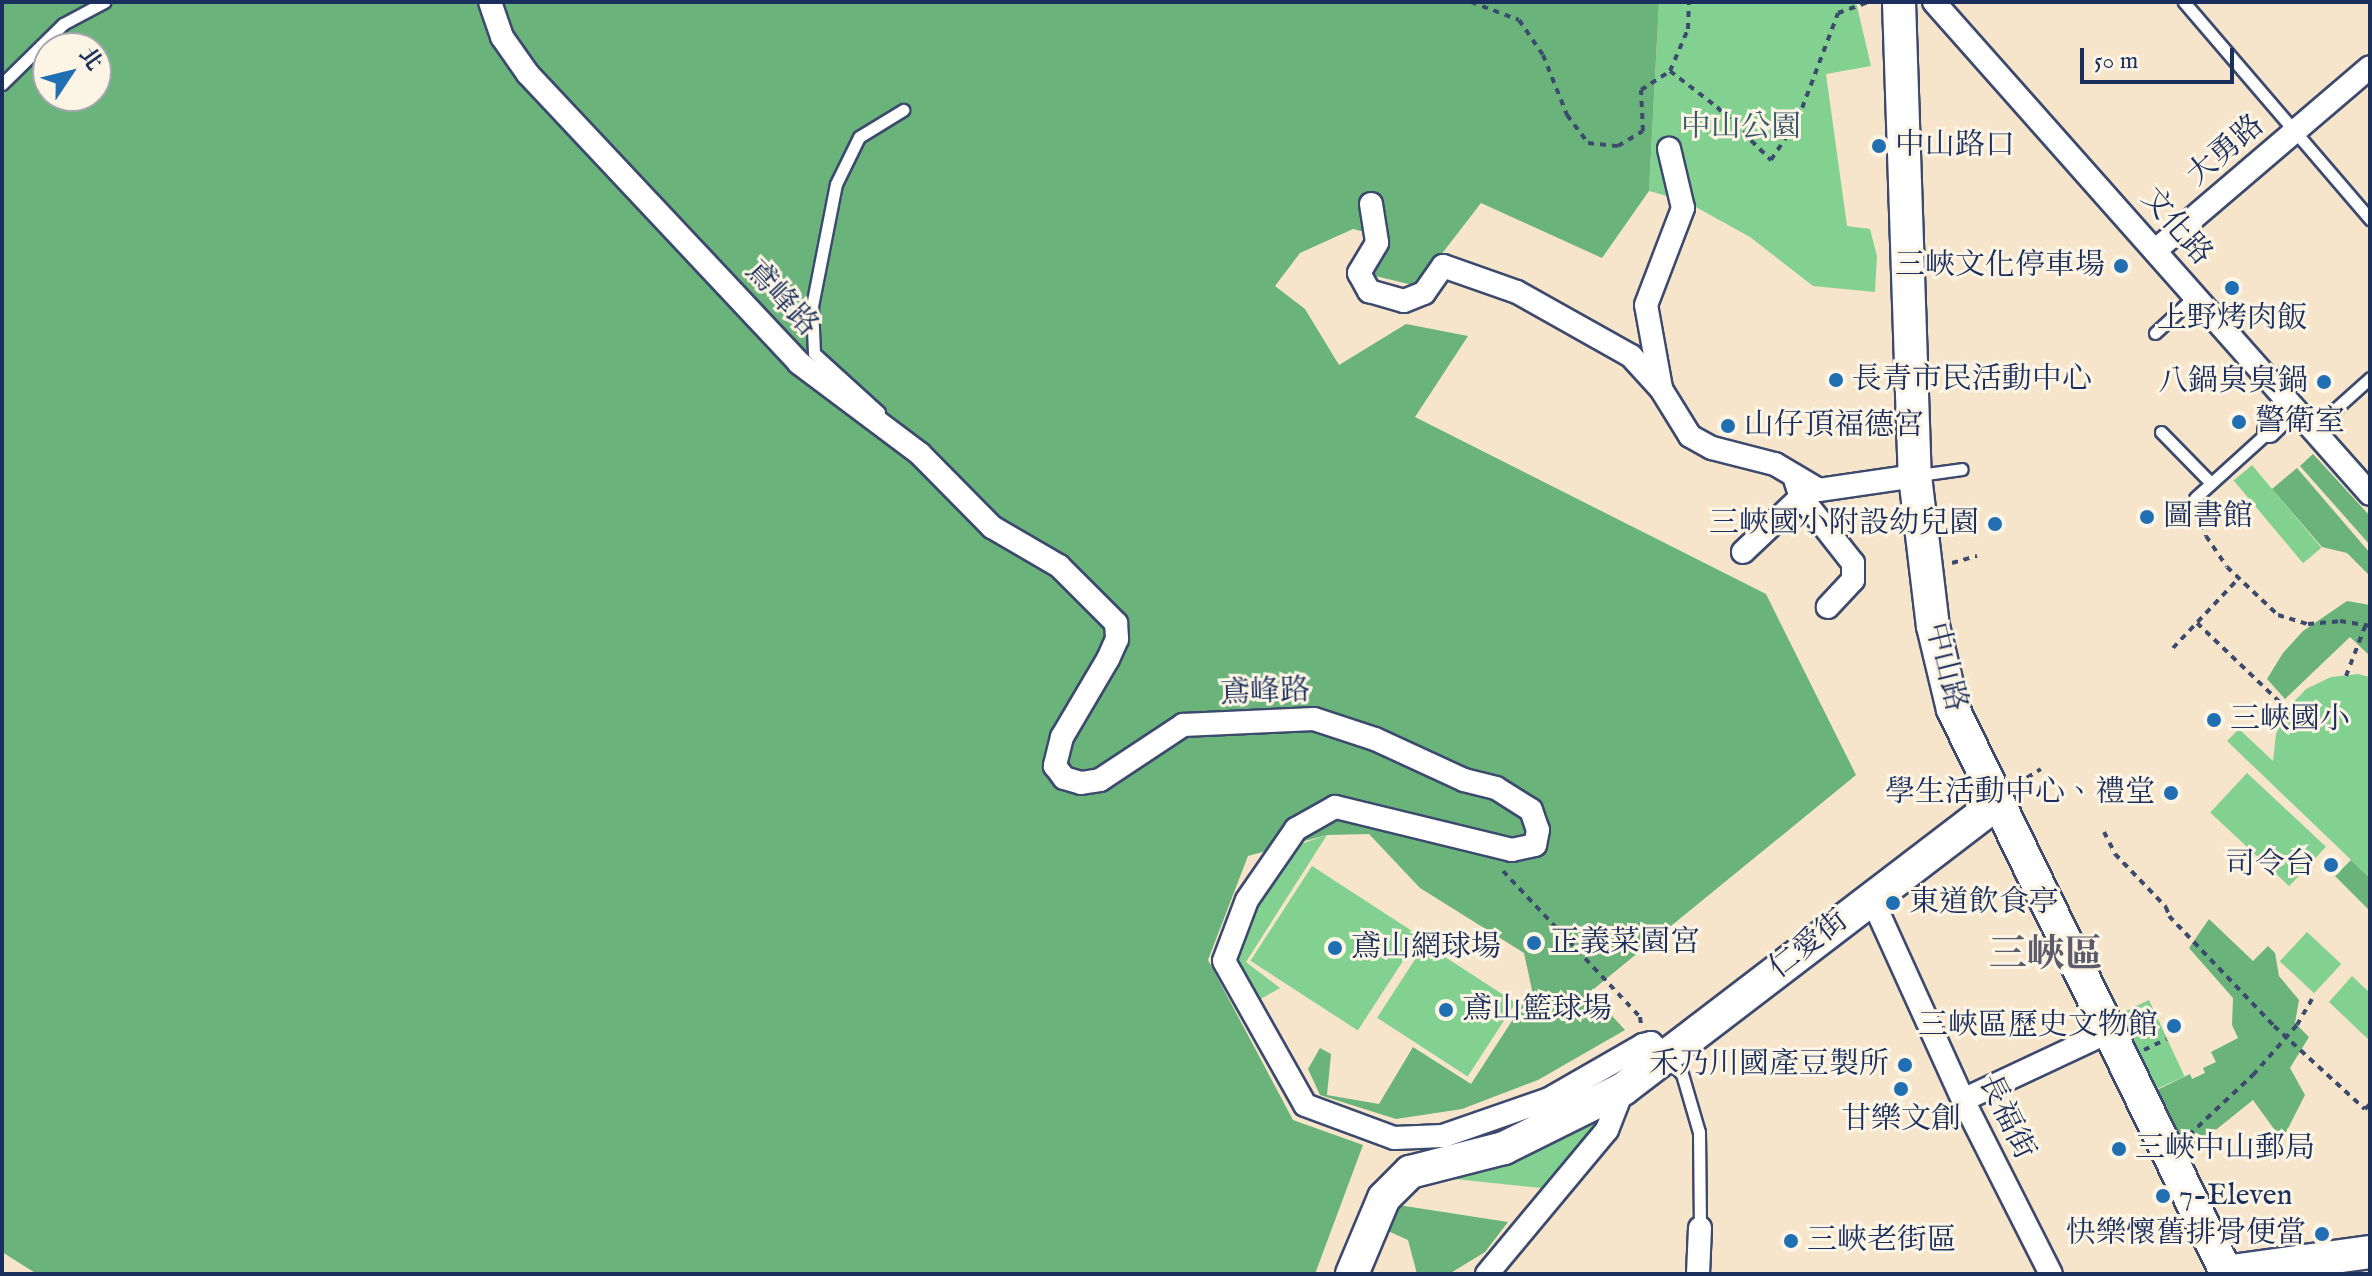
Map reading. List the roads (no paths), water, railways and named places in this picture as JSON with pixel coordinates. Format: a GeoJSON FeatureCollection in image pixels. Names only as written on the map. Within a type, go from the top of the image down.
{"type":"FeatureCollection","features":[{"type":"Feature","properties":{"kind":"street","name":"鳶峰路"},"geometry":{"type":"LineString","coordinates":[[490,2],[502,37],[528,74],[799,363],[906,444],[992,527],[1059,566],[1116,623],[1117,639],[1108,659],[1062,737],[1055,766],[1064,778],[1081,783],[1100,780],[1183,725],[1314,719],[1496,788],[1531,810],[1538,830],[1535,845],[1512,850],[1335,807],[1296,829],[1247,900],[1224,961],[1305,1105],[1394,1138],[1443,1136],[1549,1099],[1643,1045],[1651,1043],[1665,1057]]}},
{"type":"Feature","properties":{"kind":"street","name":"中山路"},"geometry":{"type":"LineString","coordinates":[[1899,2],[1915,476],[1933,626],[1953,709],[2168,1152],[2219,1273]]}},
{"type":"Feature","properties":{"kind":"street","name":"文化路"},"geometry":{"type":"LineString","coordinates":[[1934,2],[2143,245],[2195,296],[2370,494]]}},
{"type":"Feature","properties":{"kind":"street","name":"大勇路"},"geometry":{"type":"LineString","coordinates":[[2143,245],[2295,131],[2370,67]]}},
{"type":"Feature","properties":{"kind":"street"},"geometry":{"type":"LineString","coordinates":[[1661,389],[1646,305],[1683,208],[1669,149]]}},
{"type":"Feature","properties":{"kind":"street"},"geometry":{"type":"LineString","coordinates":[[1371,204],[1377,243],[1359,273],[1369,291],[1404,301],[1424,293],[1443,266],[1517,292],[1631,356],[1661,389],[1690,436],[1712,448],[1775,464],[1797,487],[1853,563],[1853,580],[1828,607]]}},
{"type":"Feature","properties":{"kind":"street"},"geometry":{"type":"LineString","coordinates":[[2269,431],[2292,408]]}},
{"type":"Feature","properties":{"kind":"street"},"geometry":{"type":"LineString","coordinates":[[1797,487],[1819,490],[1915,476]]}},
{"type":"Feature","properties":{"kind":"street"},"geometry":{"type":"LineString","coordinates":[[1743,552],[1797,487]]}},
{"type":"Feature","properties":{"kind":"street","name":"仁愛街"},"geometry":{"type":"LineString","coordinates":[[1352,1274],[1384,1198],[1410,1172],[1504,1148],[1623,1089],[1997,803]]}},
{"type":"Feature","properties":{"kind":"street","name":"長福街"},"geometry":{"type":"LineString","coordinates":[[1871,897],[1963,1100],[2051,1274]]}},
{"type":"Feature","properties":{"kind":"street"},"geometry":{"type":"LineString","coordinates":[[1963,1100],[2110,1031]]}},
{"type":"Feature","properties":{"kind":"street"},"geometry":{"type":"LineString","coordinates":[[1487,1274],[1607,1130],[1623,1089]]}},
{"type":"Feature","properties":{"kind":"street"},"geometry":{"type":"LineString","coordinates":[[1698,1274],[1700,1228]]}},
{"type":"Feature","properties":{"kind":"street"},"geometry":{"type":"LineString","coordinates":[[2219,1273],[2370,1252]]}},
{"type":"Feature","properties":{"kind":"lane"},"geometry":{"type":"LineString","coordinates":[[2,84],[63,24],[104,2]]}},
{"type":"Feature","properties":{"kind":"lane"},"geometry":{"type":"LineString","coordinates":[[2184,2],[2370,219]]}},
{"type":"Feature","properties":{"kind":"lane"},"geometry":{"type":"LineString","coordinates":[[903,110],[859,137],[836,184],[812,306],[814,353],[855,386],[906,444]]}},
{"type":"Feature","properties":{"kind":"lane"},"geometry":{"type":"LineString","coordinates":[[2155,333],[2195,296]]}},
{"type":"Feature","properties":{"kind":"lane"},"geometry":{"type":"LineString","coordinates":[[2312,430],[2370,378]]}},
{"type":"Feature","properties":{"kind":"lane"},"geometry":{"type":"LineString","coordinates":[[2195,498],[2269,431]]}},
{"type":"Feature","properties":{"kind":"lane"},"geometry":{"type":"LineString","coordinates":[[2161,432],[2211,483]]}},
{"type":"Feature","properties":{"kind":"lane"},"geometry":{"type":"LineString","coordinates":[[1915,476],[1962,469]]}},
{"type":"Feature","properties":{"kind":"lane"},"geometry":{"type":"LineString","coordinates":[[1665,1057],[1682,1074],[1699,1132],[1700,1228]]}},
{"type":"Feature","properties":{"kind":"place","name":"中山路口"},"geometry":{"type":"Point","coordinates":[1879,146]}},
{"type":"Feature","properties":{"kind":"place","name":"三峽文化停車場"},"geometry":{"type":"Point","coordinates":[2121,266]}},
{"type":"Feature","properties":{"kind":"place","name":"上野烤肉飯"},"geometry":{"type":"Point","coordinates":[2232,288]}},
{"type":"Feature","properties":{"kind":"place","name":"長青市民活動中心"},"geometry":{"type":"Point","coordinates":[1836,380]}},
{"type":"Feature","properties":{"kind":"place","name":"八鍋臭臭鍋"},"geometry":{"type":"Point","coordinates":[2324,382]}},
{"type":"Feature","properties":{"kind":"place","name":"警衛室"},"geometry":{"type":"Point","coordinates":[2239,422]}},
{"type":"Feature","properties":{"kind":"place","name":"山仔頂福德宮"},"geometry":{"type":"Point","coordinates":[1728,426]}},
{"type":"Feature","properties":{"kind":"place","name":"圖書館"},"geometry":{"type":"Point","coordinates":[2147,517]}},
{"type":"Feature","properties":{"kind":"place","name":"三峽國小附設幼兒園"},"geometry":{"type":"Point","coordinates":[1995,524]}},
{"type":"Feature","properties":{"kind":"place","name":"三峽國小"},"geometry":{"type":"Point","coordinates":[2214,720]}},
{"type":"Feature","properties":{"kind":"place","name":"學生活動中心、禮堂"},"geometry":{"type":"Point","coordinates":[2171,793]}},
{"type":"Feature","properties":{"kind":"place","name":"司令台"},"geometry":{"type":"Point","coordinates":[2331,865]}},
{"type":"Feature","properties":{"kind":"place","name":"東道飲食亭"},"geometry":{"type":"Point","coordinates":[1893,903]}},
{"type":"Feature","properties":{"kind":"place","name":"正義菜園宮"},"geometry":{"type":"Point","coordinates":[1534,943]}},
{"type":"Feature","properties":{"kind":"place","name":"鳶山網球場"},"geometry":{"type":"Point","coordinates":[1335,948]}},
{"type":"Feature","properties":{"kind":"place","name":"鳶山籃球場"},"geometry":{"type":"Point","coordinates":[1446,1010]}},
{"type":"Feature","properties":{"kind":"place","name":"三峽區歷史文物館"},"geometry":{"type":"Point","coordinates":[2174,1026]}},
{"type":"Feature","properties":{"kind":"place","name":"禾乃川國產豆製所"},"geometry":{"type":"Point","coordinates":[1905,1065]}},
{"type":"Feature","properties":{"kind":"place","name":"甘樂文創"},"geometry":{"type":"Point","coordinates":[1901,1089]}},
{"type":"Feature","properties":{"kind":"place","name":"三峽中山郵局"},"geometry":{"type":"Point","coordinates":[2119,1149]}},
{"type":"Feature","properties":{"kind":"place","name":"7-Eleven"},"geometry":{"type":"Point","coordinates":[2163,1196]}},
{"type":"Feature","properties":{"kind":"place","name":"快樂懷舊排骨便當"},"geometry":{"type":"Point","coordinates":[2322,1234]}},
{"type":"Feature","properties":{"kind":"place","name":"三峽老街區"},"geometry":{"type":"Point","coordinates":[1791,1241]}},
{"type":"Feature","properties":{"kind":"district","name":"三峽區"},"geometry":{"type":"Point","coordinates":[2046,957]}},
{"type":"Feature","properties":{"kind":"park label","name":"中山公園"},"geometry":{"type":"Point","coordinates":[1741,128]}}]}
